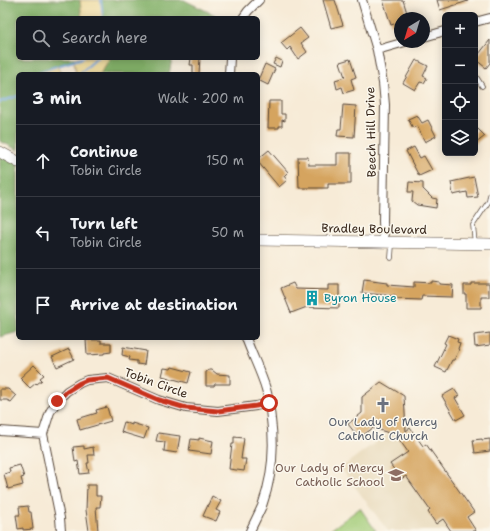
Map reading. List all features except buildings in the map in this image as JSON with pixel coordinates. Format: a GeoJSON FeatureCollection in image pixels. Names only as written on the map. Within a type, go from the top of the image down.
{"type":"FeatureCollection","features":[{"type":"Feature","properties":{"kind":"main road"},"geometry":{"type":"LineString","coordinates":[[0,152],[16,161]]}},
{"type":"Feature","properties":{"kind":"main road","name":"Bradley Boulevard"},"geometry":{"type":"LineString","coordinates":[[260,240],[490,244]]}},
{"type":"Feature","properties":{"kind":"street"},"geometry":{"type":"LineString","coordinates":[[244,16],[259,0]]}},
{"type":"Feature","properties":{"kind":"street","name":"Beech Hill Drive"},"geometry":{"type":"LineString","coordinates":[[362,0],[377,50],[383,83],[385,105],[383,221],[388,242]]}},
{"type":"Feature","properties":{"kind":"street"},"geometry":{"type":"LineString","coordinates":[[478,21],[490,18]]}},
{"type":"Feature","properties":{"kind":"street"},"geometry":{"type":"LineString","coordinates":[[430,34],[442,31]]}},
{"type":"Feature","properties":{"kind":"street"},"geometry":{"type":"LineString","coordinates":[[377,50],[394,45]]}},
{"type":"Feature","properties":{"kind":"street"},"geometry":{"type":"LineString","coordinates":[[229,72],[230,60]]}},
{"type":"Feature","properties":{"kind":"street"},"geometry":{"type":"LineString","coordinates":[[247,340],[266,389],[273,432],[272,471],[268,488],[250,531]]}},
{"type":"Feature","properties":{"kind":"street","name":"Tobin Circle"},"geometry":{"type":"LineString","coordinates":[[61,531],[60,518],[43,434],[50,412],[57,401],[67,391],[80,383],[87,380],[108,378],[159,400],[186,408],[218,411],[269,403]]}},
{"type":"Feature","properties":{"kind":"street"},"geometry":{"type":"LineString","coordinates":[[0,431],[43,434]]}},
{"type":"Feature","properties":{"kind":"lane"},"geometry":{"type":"LineString","coordinates":[[478,80],[482,86]]}},
{"type":"Feature","properties":{"kind":"lane"},"geometry":{"type":"LineString","coordinates":[[475,244],[473,225],[489,201],[490,195]]}},
{"type":"Feature","properties":{"kind":"lane"},"geometry":{"type":"LineString","coordinates":[[388,242],[391,258]]}},
{"type":"Feature","properties":{"kind":"shaded area","name":"Our Lady of Mercy Catholic School"},"geometry":{"type":"Polygon","coordinates":[[[406,422],[422,446],[426,444],[474,512],[467,517],[476,531],[388,531],[341,468],[406,422]]]}},
{"type":"Feature","properties":{"kind":"green space"},"geometry":{"type":"Polygon","coordinates":[[[0,0],[80,0],[82,16],[16,16],[16,60],[74,60],[40,72],[16,72],[16,149],[0,141],[0,0]]]}},
{"type":"Feature","properties":{"kind":"green space"},"geometry":{"type":"Polygon","coordinates":[[[101,0],[184,0],[217,16],[103,16],[101,0]]]}},
{"type":"Feature","properties":{"kind":"green space"},"geometry":{"type":"Polygon","coordinates":[[[109,60],[172,60],[169,72],[101,72],[109,60]]]}},
{"type":"Feature","properties":{"kind":"green space"},"geometry":{"type":"Polygon","coordinates":[[[0,152],[16,161],[16,333],[0,337],[0,152]]]}},
{"type":"Feature","properties":{"kind":"green space"},"geometry":{"type":"Polygon","coordinates":[[[360,508],[376,531],[329,531],[360,508]]]}},
{"type":"Feature","properties":{"kind":"sand"},"geometry":{"type":"Polygon","coordinates":[[[80,0],[101,0],[103,16],[82,16],[80,0]]]}},
{"type":"Feature","properties":{"kind":"sand"},"geometry":{"type":"Polygon","coordinates":[[[109,60],[101,72],[76,72],[74,61],[109,60]]]}},
{"type":"Feature","properties":{"kind":"sand"},"geometry":{"type":"Polygon","coordinates":[[[59,65],[60,72],[40,72],[59,65]]]}},
{"type":"Feature","properties":{"kind":"waterway"},"geometry":{"type":"LineString","coordinates":[[101,0],[103,16]]}},
{"type":"Feature","properties":{"kind":"waterway"},"geometry":{"type":"LineString","coordinates":[[40,72],[77,60]]}},
{"type":"Feature","properties":{"kind":"waterway"},"geometry":{"type":"LineString","coordinates":[[81,72],[95,60]]}},
{"type":"Feature","properties":{"kind":"waterway"},"geometry":{"type":"LineString","coordinates":[[0,102],[16,97]]}},
{"type":"Feature","properties":{"kind":"place","name":"Byron House"},"geometry":{"type":"Point","coordinates":[312,298]}},
{"type":"Feature","properties":{"kind":"place","name":"Our Lady of Mercy Catholic Church"},"geometry":{"type":"Point","coordinates":[383,405]}},
{"type":"Feature","properties":{"kind":"place","name":"Our Lady of Mercy Catholic School"},"geometry":{"type":"Point","coordinates":[396,475]}},
{"type":"Feature","properties":{"kind":"route"},"geometry":{"type":"LineString","coordinates":[[57,401],[67,391],[80,383],[87,380],[108,378],[159,400],[186,408],[218,411],[269,403]]}}]}
